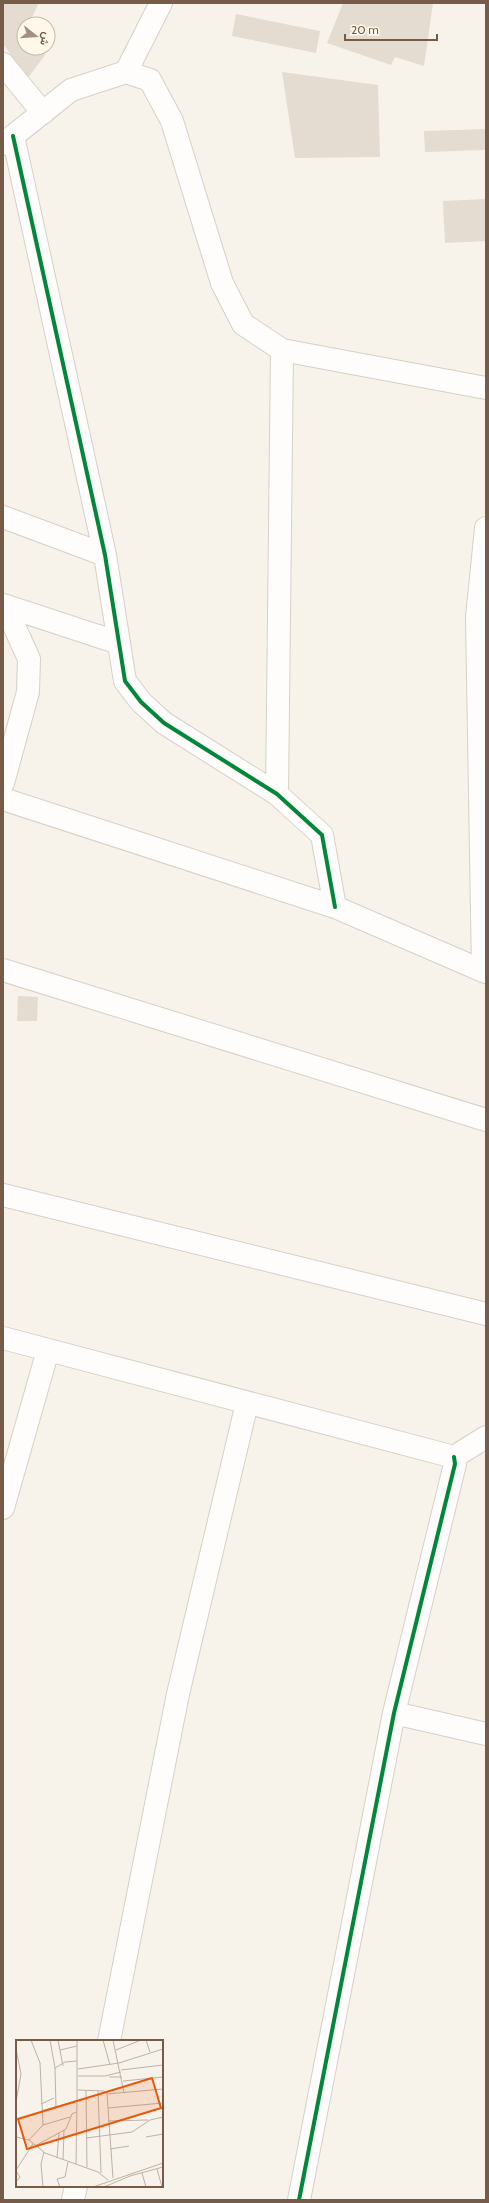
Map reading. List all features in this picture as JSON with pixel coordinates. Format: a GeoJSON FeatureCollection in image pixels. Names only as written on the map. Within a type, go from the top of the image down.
{"type":"FeatureCollection","features":[{"type":"Feature","properties":{"kind":"street"},"geometry":{"type":"LineString","coordinates":[[126,72],[162,3]]}},
{"type":"Feature","properties":{"kind":"street"},"geometry":{"type":"LineString","coordinates":[[3,64],[43,113]]}},
{"type":"Feature","properties":{"kind":"street"},"geometry":{"type":"LineString","coordinates":[[335,907],[322,835],[277,794],[164,723],[141,702],[125,681],[105,555],[8,140],[71,90],[126,72],[150,80],[172,121],[222,283],[243,324],[282,350],[486,388]]}},
{"type":"Feature","properties":{"kind":"street"},"geometry":{"type":"LineString","coordinates":[[277,794],[282,350]]}},
{"type":"Feature","properties":{"kind":"street"},"geometry":{"type":"LineString","coordinates":[[3,517],[105,555]]}},
{"type":"Feature","properties":{"kind":"street"},"geometry":{"type":"LineString","coordinates":[[3,799],[335,907],[485,971],[482,618],[486,528]]}},
{"type":"Feature","properties":{"kind":"street"},"geometry":{"type":"LineString","coordinates":[[4,605],[119,643]]}},
{"type":"Feature","properties":{"kind":"street"},"geometry":{"type":"LineString","coordinates":[[3,783],[28,692],[29,659],[4,605]]}},
{"type":"Feature","properties":{"kind":"street"},"geometry":{"type":"LineString","coordinates":[[3,970],[486,1120]]}},
{"type":"Feature","properties":{"kind":"street"},"geometry":{"type":"LineString","coordinates":[[3,1195],[486,1314]]}},
{"type":"Feature","properties":{"kind":"street"},"geometry":{"type":"LineString","coordinates":[[3,1338],[454,1457],[486,1438]]}},
{"type":"Feature","properties":{"kind":"street"},"geometry":{"type":"LineString","coordinates":[[3,1508],[48,1350]]}},
{"type":"Feature","properties":{"kind":"street"},"geometry":{"type":"LineString","coordinates":[[109,2040],[178,1694],[247,1403]]}},
{"type":"Feature","properties":{"kind":"street"},"geometry":{"type":"LineString","coordinates":[[299,2200],[394,1713],[455,1464],[454,1457]]}},
{"type":"Feature","properties":{"kind":"street"},"geometry":{"type":"LineString","coordinates":[[394,1713],[486,1734]]}},
{"type":"Feature","properties":{"kind":"street"},"geometry":{"type":"LineString","coordinates":[[73,2200],[76,2187]]}},
{"type":"Feature","properties":{"kind":"building"},"geometry":{"type":"Polygon","coordinates":[[[3,3],[37,3],[38,5],[32,16],[16,16],[16,56],[44,56],[28,78],[3,44],[3,3]]]}},
{"type":"Feature","properties":{"kind":"building"},"geometry":{"type":"Polygon","coordinates":[[[343,3],[433,3],[424,66],[395,57],[391,65],[327,43],[343,3]]]}},
{"type":"Feature","properties":{"kind":"building"},"geometry":{"type":"Polygon","coordinates":[[[236,14],[320,31],[316,53],[232,36],[236,14]]]}},
{"type":"Feature","properties":{"kind":"building"},"geometry":{"type":"Polygon","coordinates":[[[282,72],[378,85],[380,157],[295,158],[282,72]]]}},
{"type":"Feature","properties":{"kind":"building"},"geometry":{"type":"Polygon","coordinates":[[[486,129],[486,150],[425,152],[424,131],[486,129]]]}},
{"type":"Feature","properties":{"kind":"building"},"geometry":{"type":"Polygon","coordinates":[[[486,199],[486,241],[445,243],[443,201],[486,199]]]}},
{"type":"Feature","properties":{"kind":"building"},"geometry":{"type":"Polygon","coordinates":[[[18,996],[38,997],[37,1021],[17,1021],[18,996]]]}},
{"type":"Feature","properties":{"kind":"cycle path"},"geometry":{"type":"LineString","coordinates":[[13,136],[105,555],[125,681],[141,702],[164,723],[277,794],[322,835],[335,907]]}},
{"type":"Feature","properties":{"kind":"cycle path"},"geometry":{"type":"LineString","coordinates":[[299,2200],[394,1713],[455,1464],[454,1457]]}}]}
